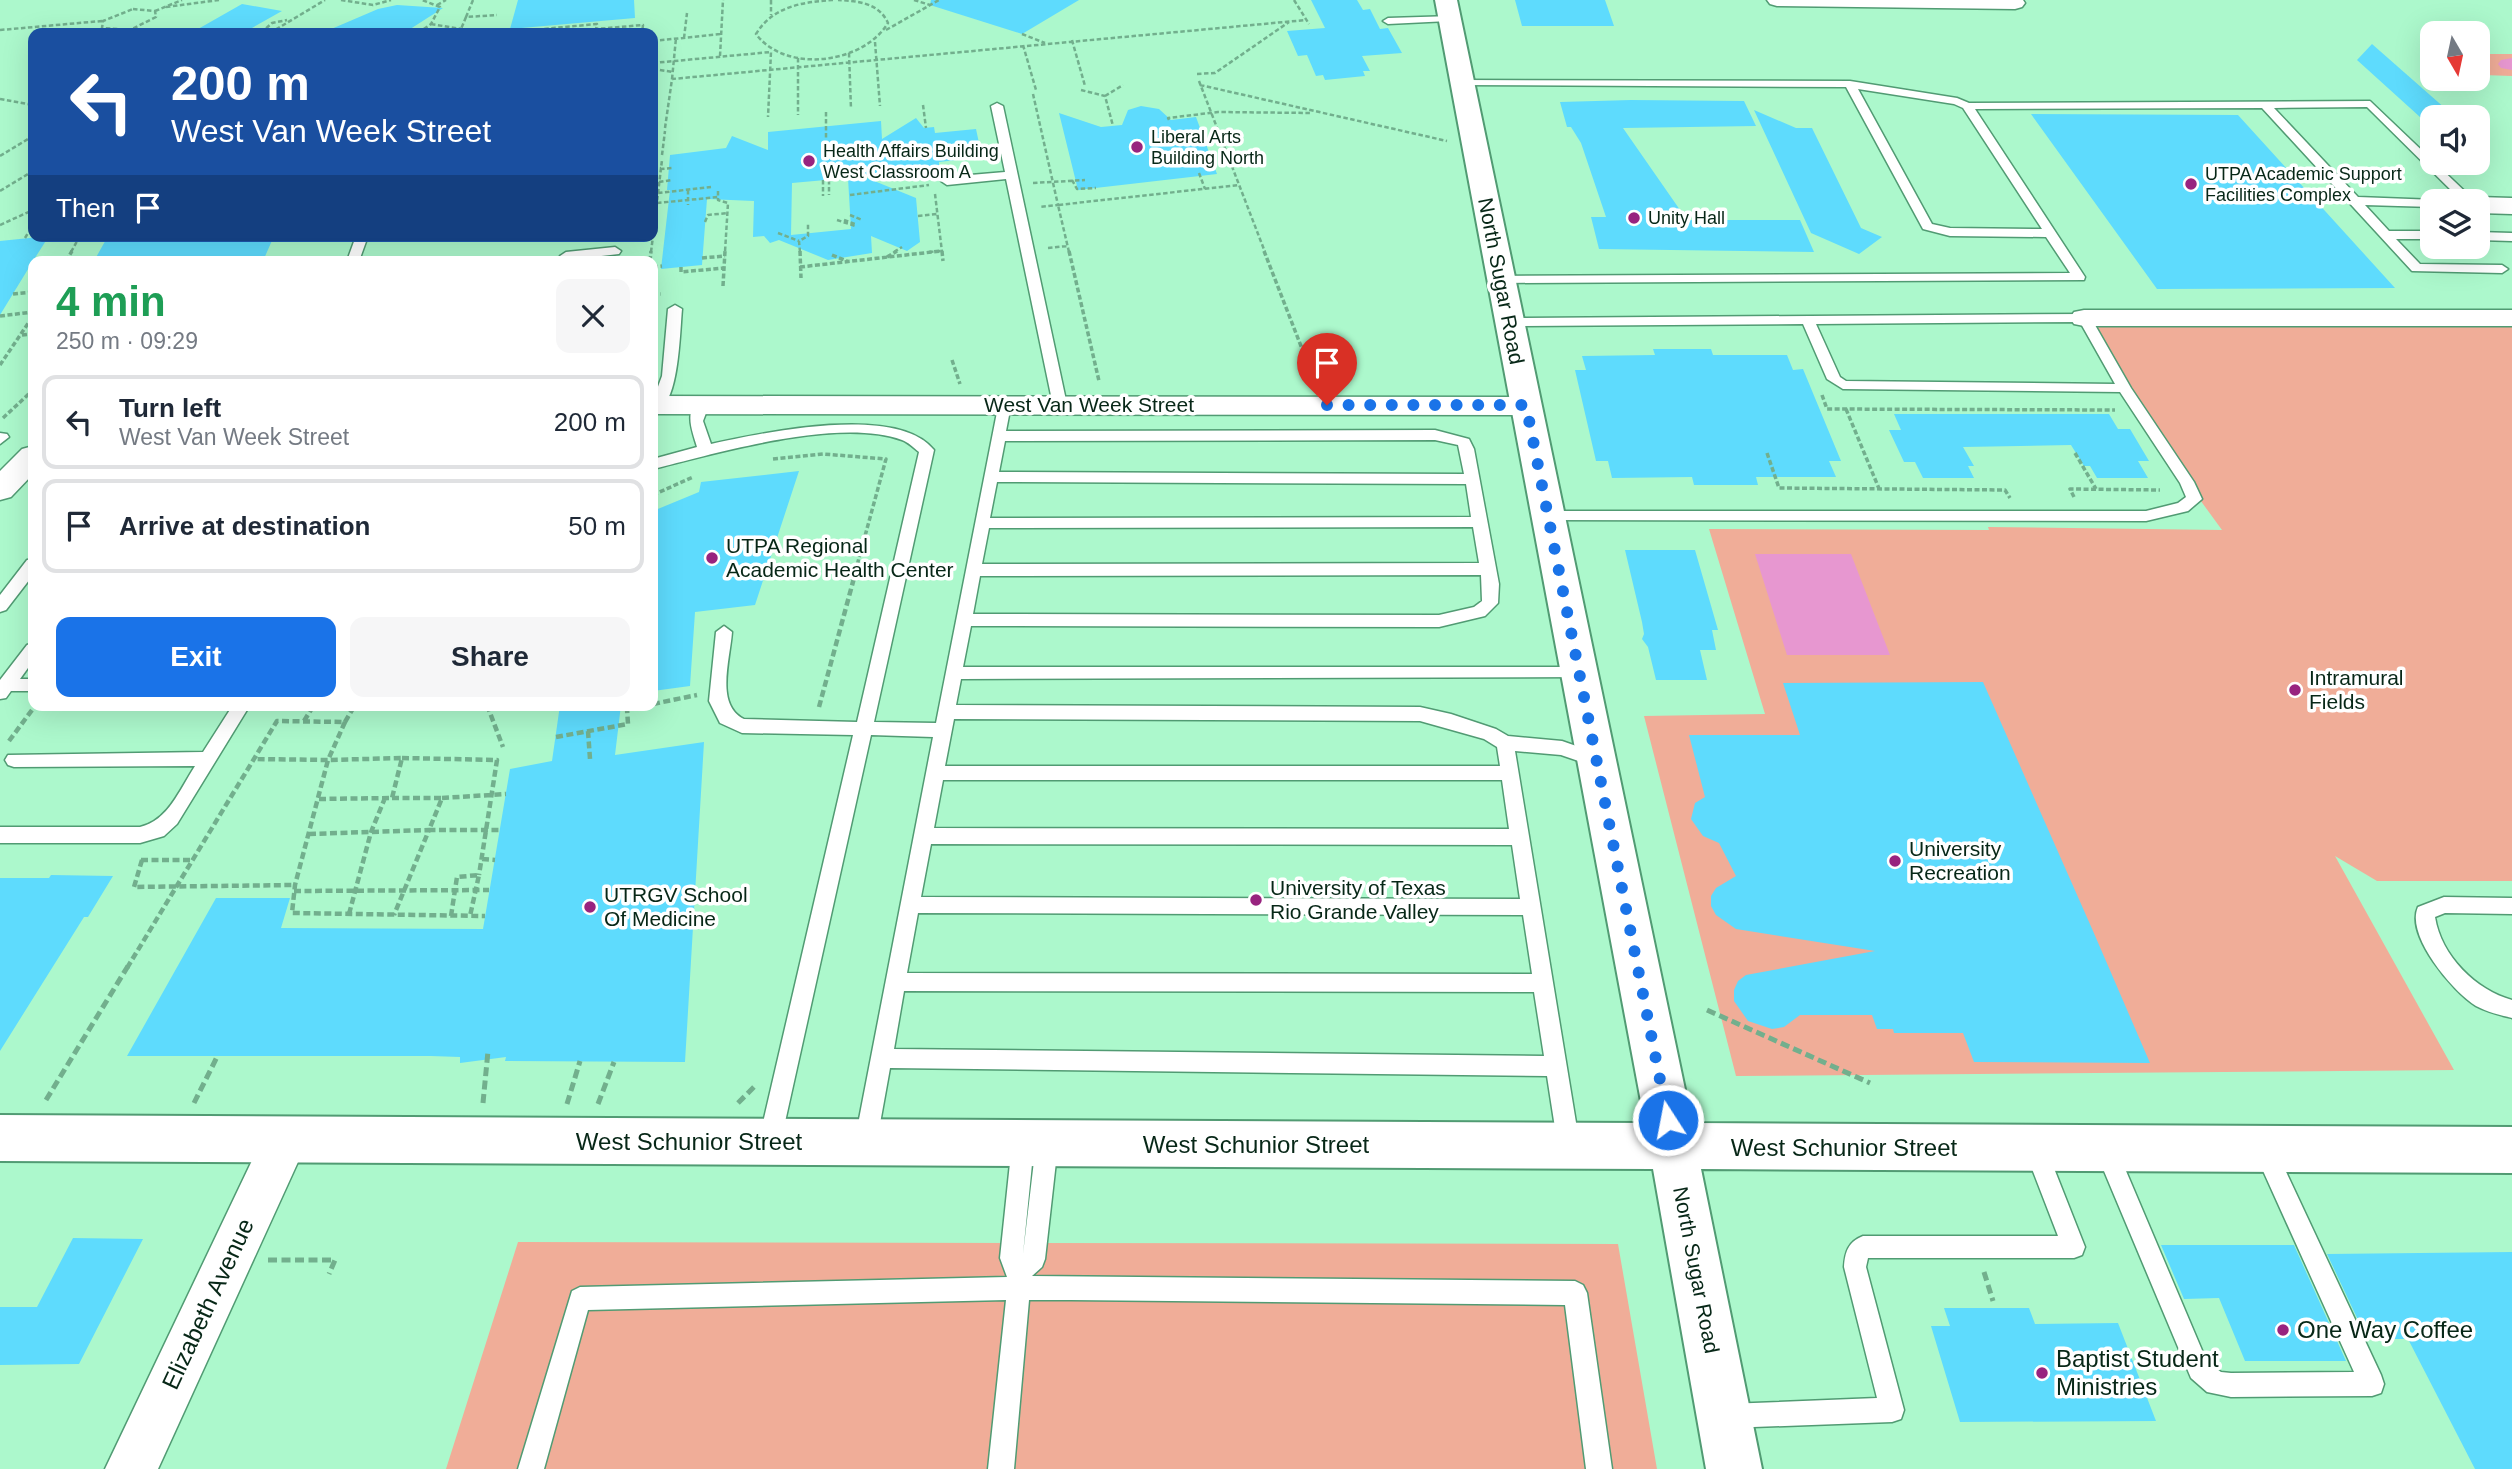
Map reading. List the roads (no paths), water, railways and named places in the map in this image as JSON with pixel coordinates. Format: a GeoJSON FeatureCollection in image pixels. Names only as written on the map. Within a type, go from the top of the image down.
{"type":"FeatureCollection","features":[{"type":"Feature","properties":{"kind":"street"},"geometry":{"type":"LineString","coordinates":[[1777,0],[2015,2],[2012,0]]}},
{"type":"Feature","properties":{"kind":"street","name":"North Sugar Road"},"geometry":{"type":"LineString","coordinates":[[1448,9],[1734,1469]]}},
{"type":"Feature","properties":{"kind":"street"},"geometry":{"type":"LineString","coordinates":[[2490,205],[2512,206]]}},
{"type":"Feature","properties":{"kind":"street"},"geometry":{"type":"LineString","coordinates":[[2084,318],[2512,318]]}},
{"type":"Feature","properties":{"kind":"street","name":"West Van Week Street"},"geometry":{"type":"LineString","coordinates":[[658,405],[1526,405]]}},
{"type":"Feature","properties":{"kind":"street"},"geometry":{"type":"LineString","coordinates":[[0,490],[28,461]]}},
{"type":"Feature","properties":{"kind":"street","name":"West Schunior Street"},"geometry":{"type":"LineString","coordinates":[[0,1138],[2512,1150]]}},
{"type":"Feature","properties":{"kind":"street","name":"Elizabeth Avenue"},"geometry":{"type":"LineString","coordinates":[[131,1469],[285,1140]]}},
{"type":"Feature","properties":{"kind":"lane"},"geometry":{"type":"LineString","coordinates":[[1388,21],[1448,9]]}},
{"type":"Feature","properties":{"kind":"lane"},"geometry":{"type":"LineString","coordinates":[[1462,83],[1850,84],[1957,101],[1967,106],[2370,104],[2457,189]]}},
{"type":"Feature","properties":{"kind":"lane"},"geometry":{"type":"LineString","coordinates":[[1850,84],[1927,226],[1936,230],[2050,233]]}},
{"type":"Feature","properties":{"kind":"lane"},"geometry":{"type":"LineString","coordinates":[[2264,104],[2416,268],[2502,269]]}},
{"type":"Feature","properties":{"kind":"lane"},"geometry":{"type":"LineString","coordinates":[[997,106],[1060,405]]}},
{"type":"Feature","properties":{"kind":"lane"},"geometry":{"type":"LineString","coordinates":[[1501,279],[2079,277],[1967,106]]}},
{"type":"Feature","properties":{"kind":"lane"},"geometry":{"type":"LineString","coordinates":[[947,181],[1011,175]]}},
{"type":"Feature","properties":{"kind":"lane"},"geometry":{"type":"LineString","coordinates":[[2355,201],[2420,203]]}},
{"type":"Feature","properties":{"kind":"lane"},"geometry":{"type":"LineString","coordinates":[[2385,235],[2420,235]]}},
{"type":"Feature","properties":{"kind":"lane"},"geometry":{"type":"LineString","coordinates":[[2490,236],[2512,237]]}},
{"type":"Feature","properties":{"kind":"lane"},"geometry":{"type":"LineString","coordinates":[[566,256],[615,256]]}},
{"type":"Feature","properties":{"kind":"lane"},"geometry":{"type":"LineString","coordinates":[[658,398],[668,376],[674,309]]}},
{"type":"Feature","properties":{"kind":"lane"},"geometry":{"type":"LineString","coordinates":[[1510,322],[2084,318],[2124,388],[2187,482],[2194,499],[2183,507],[2146,516],[1548,515]]}},
{"type":"Feature","properties":{"kind":"lane"},"geometry":{"type":"LineString","coordinates":[[1808,320],[1834,379],[1843,385],[2124,388]]}},
{"type":"Feature","properties":{"kind":"lane"},"geometry":{"type":"LineString","coordinates":[[702,405],[696,421],[705,449]]}},
{"type":"Feature","properties":{"kind":"lane"},"geometry":{"type":"LineString","coordinates":[[866,1143],[1003,405]]}},
{"type":"Feature","properties":{"kind":"lane"},"geometry":{"type":"LineString","coordinates":[[658,463],[739,441],[816,431],[867,430],[906,434],[920,439],[928,450],[769,1143]]}},
{"type":"Feature","properties":{"kind":"lane"},"geometry":{"type":"LineString","coordinates":[[964,620],[1439,621],[1462,618],[1479,612],[1490,603],[1488,569],[1464,442],[1435,435],[998,436]]}},
{"type":"Feature","properties":{"kind":"lane"},"geometry":{"type":"LineString","coordinates":[[990,477],[1471,479]]}},
{"type":"Feature","properties":{"kind":"lane"},"geometry":{"type":"LineString","coordinates":[[982,523],[1478,522]]}},
{"type":"Feature","properties":{"kind":"lane"},"geometry":{"type":"LineString","coordinates":[[973,569],[1488,569]]}},
{"type":"Feature","properties":{"kind":"lane"},"geometry":{"type":"LineString","coordinates":[[0,606],[28,570]]}},
{"type":"Feature","properties":{"kind":"lane"},"geometry":{"type":"LineString","coordinates":[[724,632],[718,701],[726,718],[742,726],[862,730],[945,721],[1420,714],[1490,734],[1505,743],[1562,748],[1596,760]]}},
{"type":"Feature","properties":{"kind":"lane"},"geometry":{"type":"LineString","coordinates":[[3,689],[28,656]]}},
{"type":"Feature","properties":{"kind":"lane"},"geometry":{"type":"LineString","coordinates":[[953,673],[1579,673]]}},
{"type":"Feature","properties":{"kind":"lane"},"geometry":{"type":"LineString","coordinates":[[3,689],[28,686]]}},
{"type":"Feature","properties":{"kind":"lane"},"geometry":{"type":"LineString","coordinates":[[0,835],[139,835],[157,831],[170,819],[238,711]]}},
{"type":"Feature","properties":{"kind":"lane"},"geometry":{"type":"LineString","coordinates":[[1505,743],[1569,1147]]}},
{"type":"Feature","properties":{"kind":"lane"},"geometry":{"type":"LineString","coordinates":[[11,752],[208,760]]}},
{"type":"Feature","properties":{"kind":"lane"},"geometry":{"type":"LineString","coordinates":[[935,773],[1510,774]]}},
{"type":"Feature","properties":{"kind":"lane"},"geometry":{"type":"LineString","coordinates":[[923,836],[1521,837]]}},
{"type":"Feature","properties":{"kind":"lane"},"geometry":{"type":"LineString","coordinates":[[910,905],[1531,907]]}},
{"type":"Feature","properties":{"kind":"lane"},"geometry":{"type":"LineString","coordinates":[[2512,906],[2444,905],[2425,913],[2426,923],[2437,949],[2456,976],[2482,1000],[2512,1009]]}},
{"type":"Feature","properties":{"kind":"lane"},"geometry":{"type":"LineString","coordinates":[[896,982],[1543,983]]}},
{"type":"Feature","properties":{"kind":"lane"},"geometry":{"type":"LineString","coordinates":[[882,1058],[1557,1066]]}},
{"type":"Feature","properties":{"kind":"lane"},"geometry":{"type":"LineString","coordinates":[[1001,1469],[1019,1281],[1034,1259],[1035,1144]]}},
{"type":"Feature","properties":{"kind":"lane"},"geometry":{"type":"LineString","coordinates":[[1724,1417],[1892,1410],[1855,1267],[1856,1255],[1863,1247],[2074,1247],[2035,1148]]}},
{"type":"Feature","properties":{"kind":"lane"},"geometry":{"type":"LineString","coordinates":[[2106,1148],[2199,1370],[2216,1383],[2231,1385],[2372,1384],[2264,1149]]}},
{"type":"Feature","properties":{"kind":"lane"},"geometry":{"type":"LineString","coordinates":[[531,1469],[580,1299],[1019,1281],[1575,1293],[1599,1469]]}},
{"type":"Feature","properties":{"kind":"place","name":"Liberal Arts Building North"},"geometry":{"type":"Point","coordinates":[1137,147]}},
{"type":"Feature","properties":{"kind":"place","name":"Health Affairs Building West Classroom A"},"geometry":{"type":"Point","coordinates":[809,161]}},
{"type":"Feature","properties":{"kind":"place","name":"UTPA Academic Support Facilities Complex"},"geometry":{"type":"Point","coordinates":[2191,184]}},
{"type":"Feature","properties":{"kind":"place","name":"Unity Hall"},"geometry":{"type":"Point","coordinates":[1634,218]}},
{"type":"Feature","properties":{"kind":"place","name":"UTPA Regional Academic Health Center"},"geometry":{"type":"Point","coordinates":[712,558]}},
{"type":"Feature","properties":{"kind":"place","name":"Intramural Fields"},"geometry":{"type":"Point","coordinates":[2295,690]}},
{"type":"Feature","properties":{"kind":"place","name":"University Recreation"},"geometry":{"type":"Point","coordinates":[1895,861]}},
{"type":"Feature","properties":{"kind":"place","name":"University of Texas Rio Grande Valley"},"geometry":{"type":"Point","coordinates":[1256,900]}},
{"type":"Feature","properties":{"kind":"place","name":"UTRGV School Of Medicine"},"geometry":{"type":"Point","coordinates":[590,907]}},
{"type":"Feature","properties":{"kind":"place","name":"One Way Coffee"},"geometry":{"type":"Point","coordinates":[2283,1330]}},
{"type":"Feature","properties":{"kind":"place","name":"Baptist Student Ministries"},"geometry":{"type":"Point","coordinates":[2042,1373]}}]}
